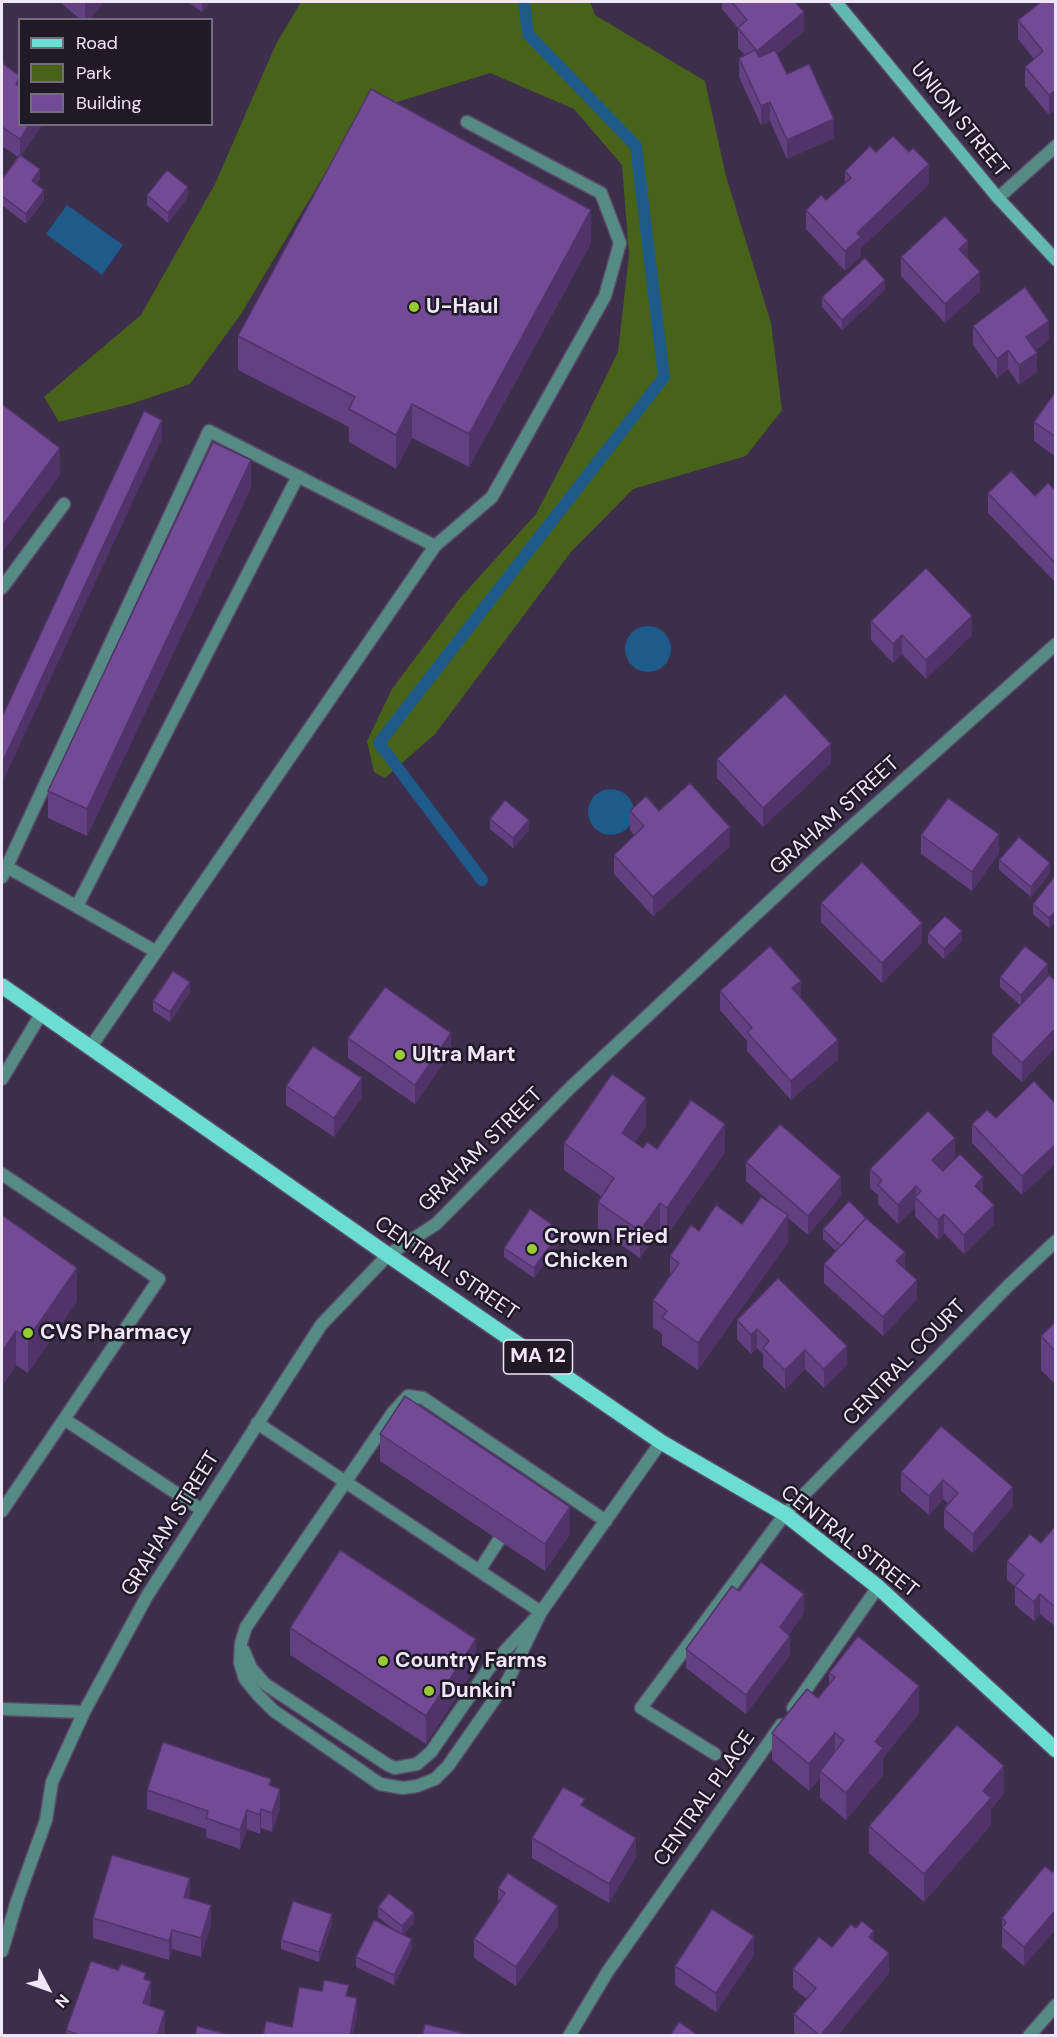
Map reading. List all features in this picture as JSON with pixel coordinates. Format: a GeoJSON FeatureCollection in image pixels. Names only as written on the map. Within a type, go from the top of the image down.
{"type":"FeatureCollection","features":[{"type":"Feature","properties":{"kind":"main road","name":"UNION STREET"},"geometry":{"type":"LineString","coordinates":[[836,2],[998,198],[1056,260]]}},
{"type":"Feature","properties":{"kind":"main road","name":"CENTRAL STREET"},"geometry":{"type":"LineString","coordinates":[[2,986],[661,1442],[785,1514],[878,1587],[1056,1750]]}},
{"type":"Feature","properties":{"kind":"street"},"geometry":{"type":"LineString","coordinates":[[90,1048],[435,546],[492,496],[605,296],[620,243],[601,193],[467,122]]}},
{"type":"Feature","properties":{"kind":"street"},"geometry":{"type":"LineString","coordinates":[[998,198],[1056,146]]}},
{"type":"Feature","properties":{"kind":"street"},"geometry":{"type":"LineString","coordinates":[[155,951],[77,906],[4,872],[209,431],[435,546]]}},
{"type":"Feature","properties":{"kind":"street"},"geometry":{"type":"LineString","coordinates":[[77,906],[298,476]]}},
{"type":"Feature","properties":{"kind":"street"},"geometry":{"type":"LineString","coordinates":[[2,588],[64,504]]}},
{"type":"Feature","properties":{"kind":"street","name":"GRAHAM STREET"},"geometry":{"type":"LineString","coordinates":[[2,1951],[46,1820],[52,1782],[84,1712],[147,1596],[321,1325],[388,1255],[436,1224],[572,1087],[815,859],[1056,644]]}},
{"type":"Feature","properties":{"kind":"street"},"geometry":{"type":"LineString","coordinates":[[2,1079],[41,1014]]}},
{"type":"Feature","properties":{"kind":"street"},"geometry":{"type":"LineString","coordinates":[[2,1174],[159,1279],[2,1511]]}},
{"type":"Feature","properties":{"kind":"street","name":"CENTRAL COURT"},"geometry":{"type":"LineString","coordinates":[[715,1754],[641,1708],[785,1514],[1001,1293],[1056,1241]]}},
{"type":"Feature","properties":{"kind":"street"},"geometry":{"type":"LineString","coordinates":[[541,1612],[508,1680],[448,1766],[435,1779],[417,1786],[403,1788],[380,1784],[274,1711],[245,1679],[240,1663],[241,1643],[246,1627],[394,1411],[408,1396],[423,1398],[539,1482],[606,1521]]}},
{"type":"Feature","properties":{"kind":"street"},"geometry":{"type":"LineString","coordinates":[[64,1419],[201,1510]]}},
{"type":"Feature","properties":{"kind":"street"},"geometry":{"type":"LineString","coordinates":[[257,1423],[541,1612]]}},
{"type":"Feature","properties":{"kind":"street"},"geometry":{"type":"LineString","coordinates":[[241,1643],[251,1668],[266,1684],[388,1765],[396,1768],[417,1764],[431,1752],[489,1668],[541,1612],[661,1442]]}},
{"type":"Feature","properties":{"kind":"street"},"geometry":{"type":"LineString","coordinates":[[479,1571],[499,1540]]}},
{"type":"Feature","properties":{"kind":"street","name":"CENTRAL PLACE"},"geometry":{"type":"LineString","coordinates":[[569,2036],[608,1971],[878,1587]]}},
{"type":"Feature","properties":{"kind":"street"},"geometry":{"type":"LineString","coordinates":[[2,1709],[84,1712]]}},
{"type":"Feature","properties":{"kind":"street"},"geometry":{"type":"LineString","coordinates":[[1029,2036],[1056,2005]]}},
{"type":"Feature","properties":{"kind":"green space"},"geometry":{"type":"Polygon","coordinates":[[[301,2],[590,2],[595,15],[705,81],[726,176],[771,323],[782,410],[746,456],[633,489],[571,552],[435,734],[385,778],[374,772],[367,741],[392,689],[461,597],[536,514],[618,352],[629,255],[622,165],[574,109],[490,73],[397,102],[357,120],[241,314],[190,384],[131,404],[59,422],[44,397],[141,315],[215,184],[276,44],[301,2]]]}},
{"type":"Feature","properties":{"kind":"water"},"geometry":{"type":"Polygon","coordinates":[[[67,205],[123,245],[102,275],[46,234],[67,205]]]}},
{"type":"Feature","properties":{"kind":"water"},"geometry":{"type":"Polygon","coordinates":[[[648,626],[664,633],[671,649],[664,665],[648,672],[632,665],[625,649],[632,633],[648,626]]]}},
{"type":"Feature","properties":{"kind":"water"},"geometry":{"type":"Polygon","coordinates":[[[611,789],[627,796],[634,812],[627,828],[611,835],[595,828],[588,812],[595,796],[611,789]]]}},
{"type":"Feature","properties":{"kind":"building"},"geometry":{"type":"Polygon","coordinates":[[[732,2],[795,2],[804,12],[757,51],[738,28],[747,20],[732,2]]]}},
{"type":"Feature","properties":{"kind":"building"},"geometry":{"type":"Polygon","coordinates":[[[1041,2],[1056,2],[1056,90],[1049,95],[1025,67],[1043,51],[1018,20],[1041,2]]]}},
{"type":"Feature","properties":{"kind":"building"},"geometry":{"type":"Polygon","coordinates":[[[755,50],[759,57],[775,50],[787,74],[809,64],[834,119],[787,140],[770,102],[761,106],[739,58],[755,50]]]}},
{"type":"Feature","properties":{"kind":"building"},"geometry":{"type":"Polygon","coordinates":[[[2,63],[18,75],[16,84],[18,85],[18,126],[29,126],[20,139],[2,127],[2,63]]]}},
{"type":"Feature","properties":{"kind":"building","name":"U-Haul"},"geometry":{"type":"Polygon","coordinates":[[[371,89],[591,210],[469,434],[412,404],[396,435],[349,409],[355,397],[238,336],[371,89]]]}},
{"type":"Feature","properties":{"kind":"building"},"geometry":{"type":"Polygon","coordinates":[[[893,136],[909,152],[913,148],[929,164],[857,233],[861,237],[845,251],[806,210],[821,195],[826,200],[851,178],[845,171],[870,146],[876,152],[893,136]]]}},
{"type":"Feature","properties":{"kind":"building"},"geometry":{"type":"Polygon","coordinates":[[[20,155],[40,169],[32,181],[44,190],[26,214],[2,196],[2,179],[20,155]]]}},
{"type":"Feature","properties":{"kind":"building"},"geometry":{"type":"Polygon","coordinates":[[[167,170],[188,187],[168,213],[147,195],[167,170]]]}},
{"type":"Feature","properties":{"kind":"building"},"geometry":{"type":"Polygon","coordinates":[[[945,216],[968,241],[959,249],[980,272],[945,304],[901,257],[945,216]]]}},
{"type":"Feature","properties":{"kind":"building"},"geometry":{"type":"Polygon","coordinates":[[[865,258],[885,280],[842,320],[822,297],[865,258]]]}},
{"type":"Feature","properties":{"kind":"building"},"geometry":{"type":"Polygon","coordinates":[[[1025,287],[1049,321],[1026,337],[1037,353],[1019,365],[1008,350],[997,359],[973,326],[1025,287]]]}},
{"type":"Feature","properties":{"kind":"building"},"geometry":{"type":"Polygon","coordinates":[[[1056,391],[1056,437],[1034,422],[1056,391]]]}},
{"type":"Feature","properties":{"kind":"building"},"geometry":{"type":"Polygon","coordinates":[[[2,404],[60,448],[2,526],[2,404]]]}},
{"type":"Feature","properties":{"kind":"building"},"geometry":{"type":"Polygon","coordinates":[[[144,411],[162,420],[2,763],[2,717],[144,411]]]}},
{"type":"Feature","properties":{"kind":"building"},"geometry":{"type":"Polygon","coordinates":[[[213,442],[251,460],[87,809],[48,791],[213,442]]]}},
{"type":"Feature","properties":{"kind":"building"},"geometry":{"type":"Polygon","coordinates":[[[1011,471],[1035,496],[1048,483],[1056,491],[1056,564],[988,493],[1011,471]]]}},
{"type":"Feature","properties":{"kind":"building"},"geometry":{"type":"Polygon","coordinates":[[[926,568],[972,616],[926,660],[902,635],[893,644],[871,621],[926,568]]]}},
{"type":"Feature","properties":{"kind":"building"},"geometry":{"type":"Polygon","coordinates":[[[785,694],[831,744],[763,808],[717,759],[785,694]]]}},
{"type":"Feature","properties":{"kind":"building"},"geometry":{"type":"Polygon","coordinates":[[[690,783],[730,827],[653,897],[614,855],[644,826],[630,811],[646,796],[659,811],[690,783]]]}},
{"type":"Feature","properties":{"kind":"building"},"geometry":{"type":"Polygon","coordinates":[[[948,798],[999,834],[972,872],[921,835],[948,798]]]}},
{"type":"Feature","properties":{"kind":"building"},"geometry":{"type":"Polygon","coordinates":[[[505,800],[529,820],[513,838],[490,819],[505,800]]]}},
{"type":"Feature","properties":{"kind":"building"},"geometry":{"type":"Polygon","coordinates":[[[1019,837],[1050,863],[1031,887],[999,860],[1019,837]]]}},
{"type":"Feature","properties":{"kind":"building"},"geometry":{"type":"Polygon","coordinates":[[[862,862],[922,923],[882,963],[821,903],[862,862]]]}},
{"type":"Feature","properties":{"kind":"building"},"geometry":{"type":"Polygon","coordinates":[[[1055,876],[1056,911],[1049,918],[1033,904],[1055,876]]]}},
{"type":"Feature","properties":{"kind":"building"},"geometry":{"type":"Polygon","coordinates":[[[945,916],[962,931],[944,949],[928,933],[945,916]]]}},
{"type":"Feature","properties":{"kind":"building"},"geometry":{"type":"Polygon","coordinates":[[[770,946],[801,981],[792,988],[838,1040],[791,1081],[747,1032],[752,1028],[720,991],[770,946]]]}},
{"type":"Feature","properties":{"kind":"building"},"geometry":{"type":"Polygon","coordinates":[[[1025,946],[1048,964],[1021,995],[1000,977],[1025,946]]]}},
{"type":"Feature","properties":{"kind":"building"},"geometry":{"type":"Polygon","coordinates":[[[173,971],[190,982],[170,1012],[153,1001],[173,971]]]}},
{"type":"Feature","properties":{"kind":"building"},"geometry":{"type":"Polygon","coordinates":[[[1049,975],[1056,981],[1056,1028],[1022,1063],[992,1035],[1049,975]]]}},
{"type":"Feature","properties":{"kind":"building","name":"Ultra Mart"},"geometry":{"type":"Polygon","coordinates":[[[385,987],[451,1033],[415,1085],[348,1038],[385,987]]]}},
{"type":"Feature","properties":{"kind":"building"},"geometry":{"type":"Polygon","coordinates":[[[313,1046],[362,1078],[334,1118],[286,1086],[313,1046]]]}},
{"type":"Feature","properties":{"kind":"building"},"geometry":{"type":"Polygon","coordinates":[[[612,1074],[646,1098],[622,1133],[643,1148],[647,1142],[657,1149],[691,1100],[725,1124],[667,1208],[660,1203],[640,1231],[598,1202],[614,1178],[564,1143],[612,1074]]]}},
{"type":"Feature","properties":{"kind":"building"},"geometry":{"type":"Polygon","coordinates":[[[1034,1081],[1056,1104],[1056,1144],[1022,1176],[972,1124],[987,1110],[996,1118],[1034,1081]]]}},
{"type":"Feature","properties":{"kind":"building"},"geometry":{"type":"Polygon","coordinates":[[[928,1111],[955,1138],[932,1160],[943,1171],[960,1154],[983,1177],[975,1186],[994,1205],[964,1235],[944,1214],[938,1220],[915,1197],[921,1191],[916,1186],[898,1205],[878,1185],[882,1180],[870,1169],[928,1111]]]}},
{"type":"Feature","properties":{"kind":"building"},"geometry":{"type":"Polygon","coordinates":[[[780,1124],[841,1177],[808,1216],[746,1162],[780,1124]]]}},
{"type":"Feature","properties":{"kind":"building"},"geometry":{"type":"Polygon","coordinates":[[[761,1197],[788,1215],[698,1343],[662,1317],[667,1311],[653,1300],[679,1263],[670,1256],[691,1225],[699,1231],[716,1205],[742,1224],[761,1197]]]}},
{"type":"Feature","properties":{"kind":"building"},"geometry":{"type":"Polygon","coordinates":[[[849,1201],[866,1218],[841,1246],[823,1229],[849,1201]]]}},
{"type":"Feature","properties":{"kind":"building","name":"Crown Fried Chicken"},"geometry":{"type":"Polygon","coordinates":[[[530,1209],[561,1231],[534,1268],[504,1248],[530,1209]]]}},
{"type":"Feature","properties":{"kind":"building"},"geometry":{"type":"Polygon","coordinates":[[[2,1215],[77,1268],[28,1339],[16,1331],[2,1352],[2,1215]]]}},
{"type":"Feature","properties":{"kind":"building"},"geometry":{"type":"Polygon","coordinates":[[[866,1218],[905,1252],[896,1261],[917,1280],[883,1317],[824,1264],[866,1218]]]}},
{"type":"Feature","properties":{"kind":"building"},"geometry":{"type":"Polygon","coordinates":[[[778,1278],[847,1346],[824,1369],[805,1350],[785,1370],[763,1348],[769,1341],[757,1329],[751,1335],[737,1320],[778,1278]]]}},
{"type":"Feature","properties":{"kind":"building"},"geometry":{"type":"Polygon","coordinates":[[[1056,1321],[1056,1352],[1041,1336],[1056,1321]]]}},
{"type":"Feature","properties":{"kind":"building"},"geometry":{"type":"Polygon","coordinates":[[[405,1396],[570,1507],[545,1544],[380,1434],[405,1396]]]}},
{"type":"Feature","properties":{"kind":"building"},"geometry":{"type":"Polygon","coordinates":[[[941,1426],[1013,1487],[973,1534],[944,1509],[958,1493],[943,1480],[929,1496],[901,1472],[941,1426]]]}},
{"type":"Feature","properties":{"kind":"building"},"geometry":{"type":"Polygon","coordinates":[[[1056,1525],[1056,1608],[1040,1594],[1034,1602],[1015,1586],[1024,1575],[1007,1561],[1030,1534],[1041,1543],[1056,1525]]]}},
{"type":"Feature","properties":{"kind":"building","name":"Country Farms"},"geometry":{"type":"Polygon","coordinates":[[[340,1550],[476,1639],[426,1716],[290,1628],[340,1550]]]}},
{"type":"Feature","properties":{"kind":"building"},"geometry":{"type":"Polygon","coordinates":[[[761,1562],[804,1594],[780,1627],[790,1636],[746,1695],[686,1649],[732,1586],[739,1591],[761,1562]]]}},
{"type":"Feature","properties":{"kind":"building"},"geometry":{"type":"Polygon","coordinates":[[[858,1636],[919,1686],[875,1742],[883,1748],[846,1793],[820,1771],[844,1740],[835,1733],[809,1764],[772,1733],[807,1689],[818,1698],[835,1677],[829,1673],[858,1636]]]}},
{"type":"Feature","properties":{"kind":"building"},"geometry":{"type":"Polygon","coordinates":[[[957,1725],[1004,1766],[983,1791],[991,1798],[924,1874],[869,1826],[957,1725]]]}},
{"type":"Feature","properties":{"kind":"building"},"geometry":{"type":"Polygon","coordinates":[[[163,1742],[271,1779],[269,1785],[280,1789],[272,1813],[261,1809],[260,1815],[247,1810],[240,1830],[206,1818],[208,1811],[147,1790],[163,1742]]]}},
{"type":"Feature","properties":{"kind":"building"},"geometry":{"type":"Polygon","coordinates":[[[563,1787],[585,1799],[581,1805],[636,1838],[609,1884],[532,1838],[563,1787]]]}},
{"type":"Feature","properties":{"kind":"building"},"geometry":{"type":"Polygon","coordinates":[[[112,1855],[190,1878],[184,1897],[211,1905],[201,1938],[172,1930],[169,1941],[93,1918],[112,1855]]]}},
{"type":"Feature","properties":{"kind":"building"},"geometry":{"type":"Polygon","coordinates":[[[1045,1866],[1052,1872],[1056,1869],[1056,1913],[1054,1912],[1024,1947],[1002,1928],[1006,1922],[1002,1918],[1045,1866]]]}},
{"type":"Feature","properties":{"kind":"building"},"geometry":{"type":"Polygon","coordinates":[[[508,1873],[558,1906],[516,1967],[474,1939],[505,1893],[498,1888],[508,1873]]]}},
{"type":"Feature","properties":{"kind":"building"},"geometry":{"type":"Polygon","coordinates":[[[389,1893],[414,1913],[402,1926],[378,1907],[389,1893]]]}},
{"type":"Feature","properties":{"kind":"building"},"geometry":{"type":"Polygon","coordinates":[[[293,1901],[332,1914],[319,1952],[281,1940],[293,1901]]]}},
{"type":"Feature","properties":{"kind":"building"},"geometry":{"type":"Polygon","coordinates":[[[712,1909],[754,1936],[716,1993],[675,1966],[712,1909]]]}},
{"type":"Feature","properties":{"kind":"building"},"geometry":{"type":"Polygon","coordinates":[[[374,1920],[412,1939],[394,1975],[356,1957],[374,1920]]]}},
{"type":"Feature","properties":{"kind":"building"},"geometry":{"type":"Polygon","coordinates":[[[862,1921],[874,1931],[869,1937],[889,1953],[820,2036],[794,2014],[816,1988],[793,1969],[819,1937],[832,1947],[851,1924],[856,1928],[862,1921]]]}},
{"type":"Feature","properties":{"kind":"building"},"geometry":{"type":"Polygon","coordinates":[[[91,1961],[118,1970],[121,1964],[146,1973],[144,1979],[151,1981],[143,2003],[165,2011],[157,2036],[82,2036],[66,2030],[91,1961]]]}},
{"type":"Feature","properties":{"kind":"building"},"geometry":{"type":"Polygon","coordinates":[[[324,1980],[349,1985],[346,1996],[357,1998],[350,2036],[263,2036],[266,2021],[292,2027],[299,1987],[322,1991],[324,1980]]]}},
{"type":"Feature","properties":{"kind":"building"},"geometry":{"type":"Polygon","coordinates":[[[679,2022],[699,2036],[670,2036],[679,2022]]]}},
{"type":"Feature","properties":{"kind":"building"},"geometry":{"type":"Polygon","coordinates":[[[425,2024],[470,2035],[470,2036],[422,2036],[425,2024]]]}},
{"type":"Feature","properties":{"kind":"building"},"geometry":{"type":"Polygon","coordinates":[[[197,2026],[233,2036],[195,2036],[197,2026]]]}},
{"type":"Feature","properties":{"kind":"waterway"},"geometry":{"type":"LineString","coordinates":[[482,880],[379,743],[664,377],[636,146],[528,34],[524,2]]}},
{"type":"Feature","properties":{"kind":"place","name":"U-Haul"},"geometry":{"type":"Point","coordinates":[414,307]}},
{"type":"Feature","properties":{"kind":"place","name":"Ultra Mart"},"geometry":{"type":"Point","coordinates":[400,1055]}},
{"type":"Feature","properties":{"kind":"place","name":"Crown Fried Chicken"},"geometry":{"type":"Point","coordinates":[532,1249]}},
{"type":"Feature","properties":{"kind":"place","name":"CVS Pharmacy"},"geometry":{"type":"Point","coordinates":[28,1333]}},
{"type":"Feature","properties":{"kind":"place","name":"Country Farms"},"geometry":{"type":"Point","coordinates":[383,1661]}},
{"type":"Feature","properties":{"kind":"place","name":"Dunkin'"},"geometry":{"type":"Point","coordinates":[429,1691]}}]}
